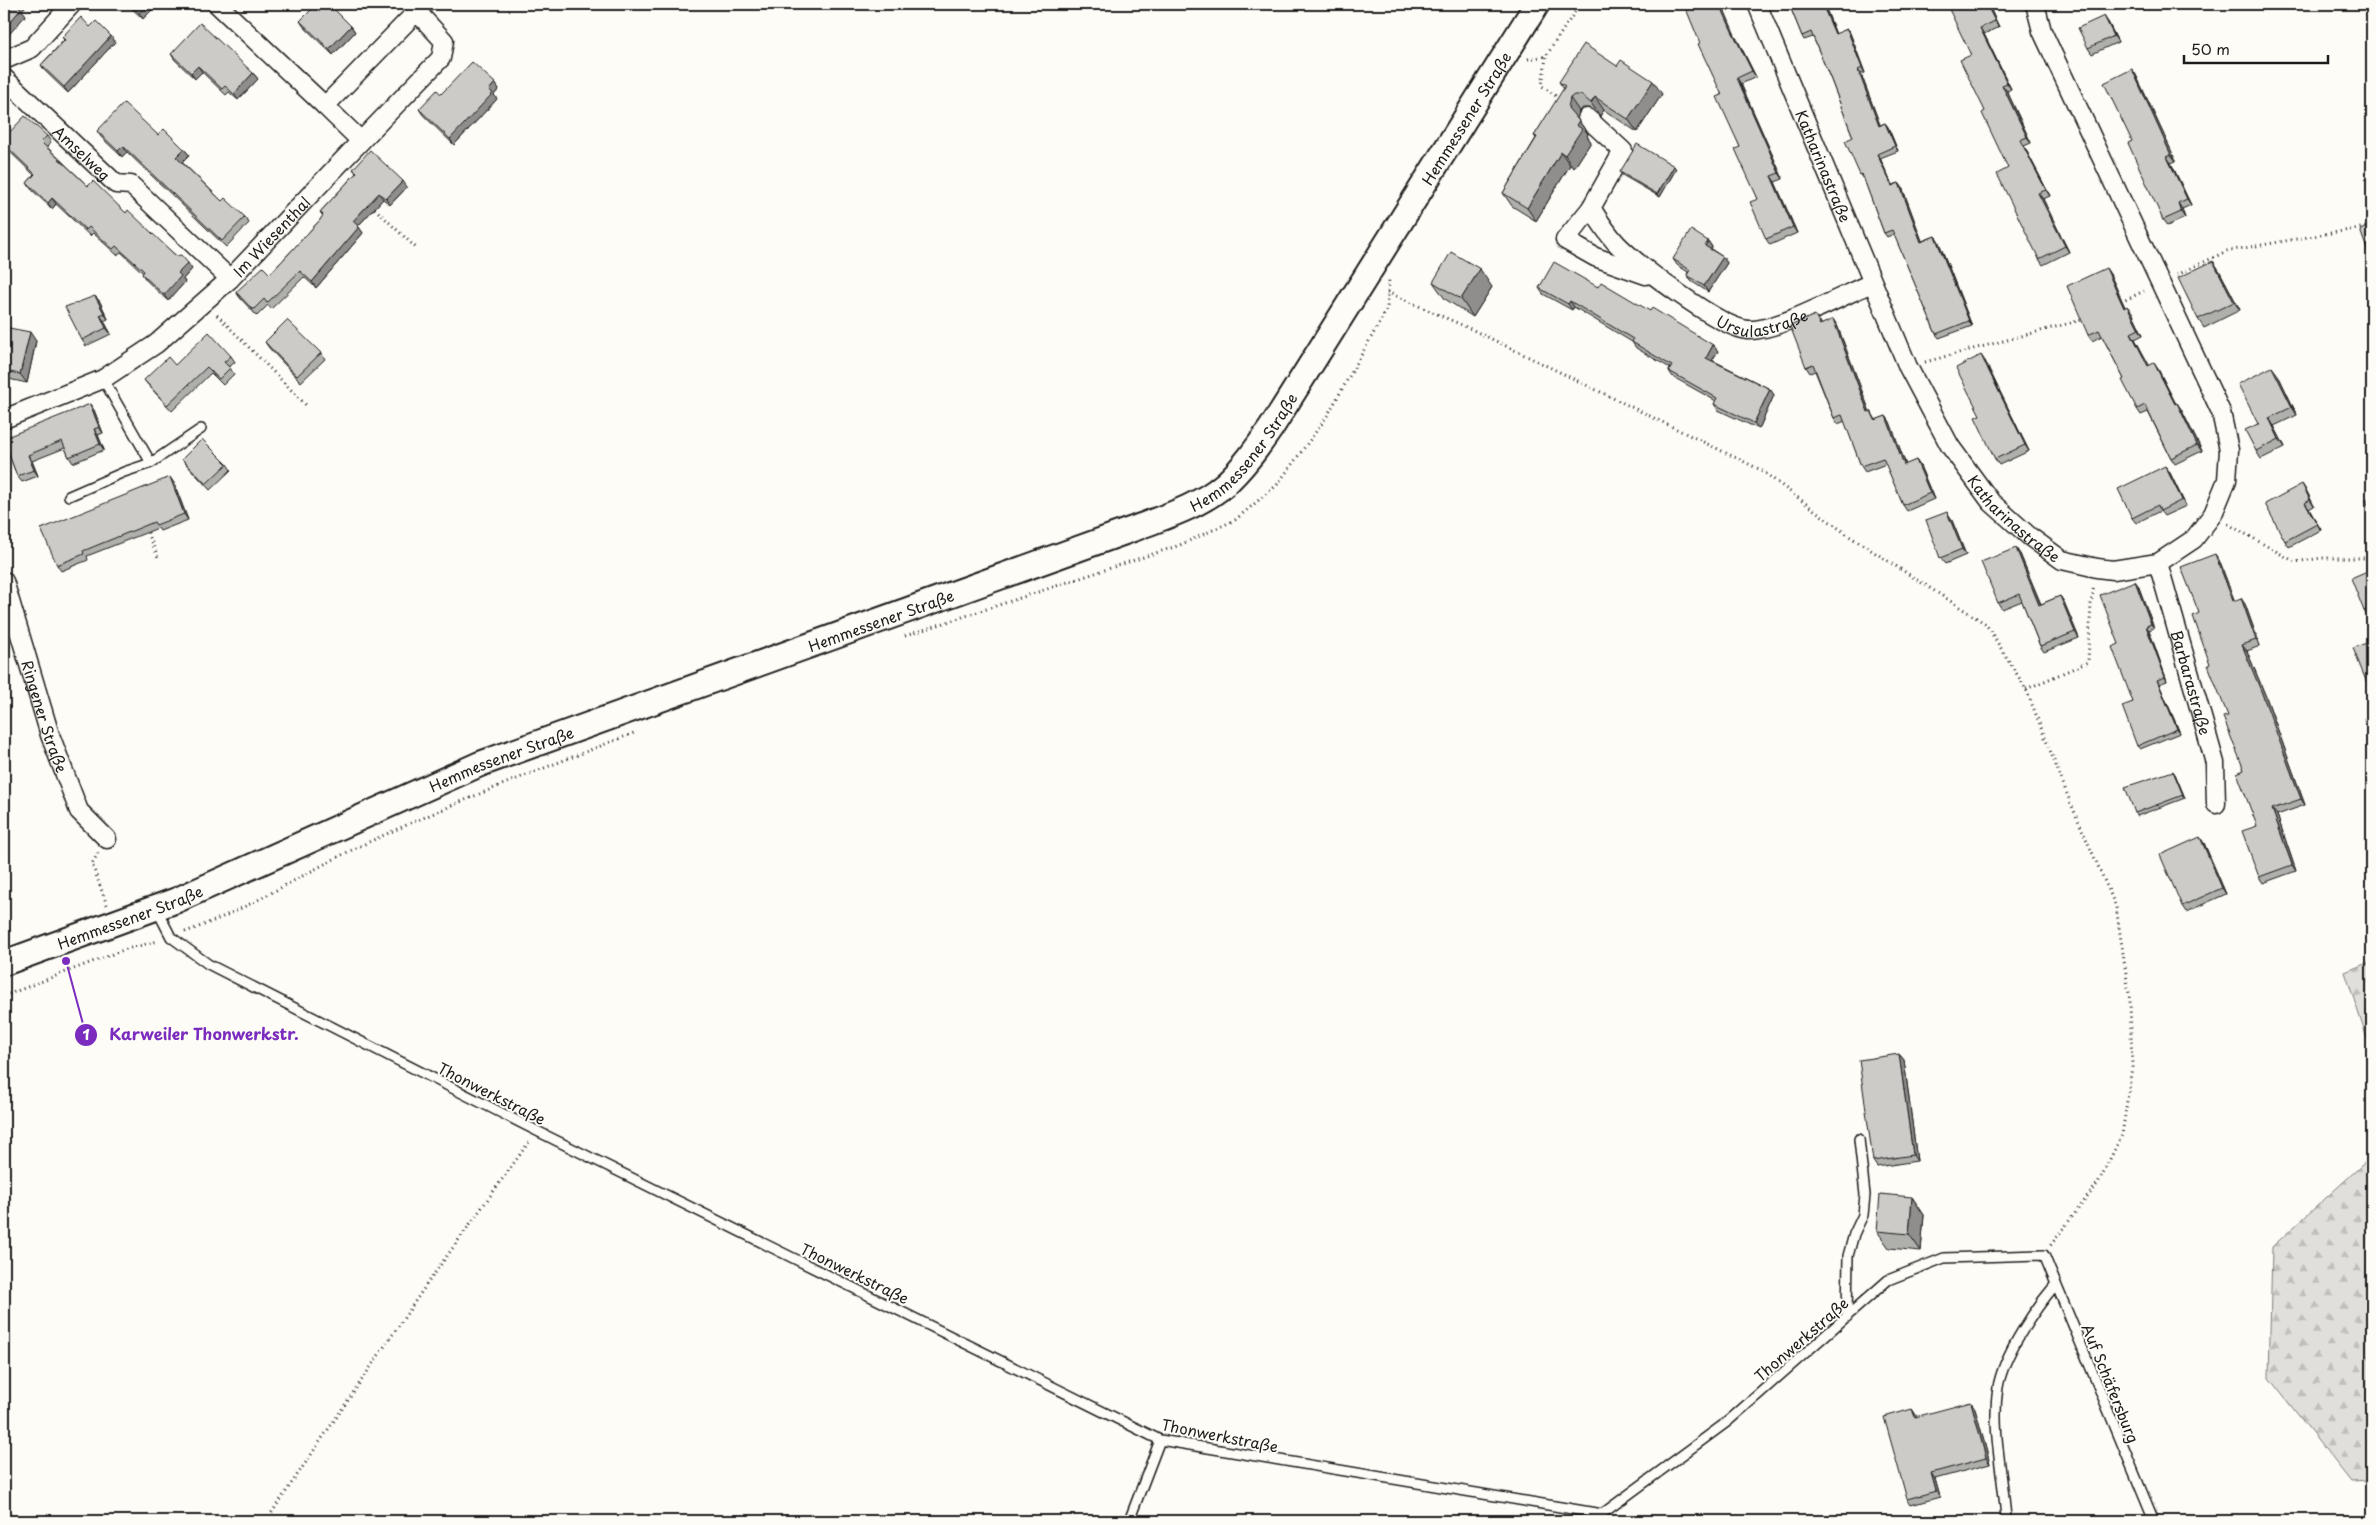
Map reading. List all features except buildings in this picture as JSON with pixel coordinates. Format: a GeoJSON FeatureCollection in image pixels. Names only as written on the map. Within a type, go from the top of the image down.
{"type":"FeatureCollection","features":[{"type":"Feature","properties":{"kind":"main road","name":"Hemmessener Straße"},"geometry":{"type":"LineString","coordinates":[[4,963],[156,908],[222,881],[317,835],[480,764],[1133,529],[1200,501],[1223,486],[1248,460],[1271,428],[1536,4]]}},
{"type":"Feature","properties":{"kind":"street"},"geometry":{"type":"LineString","coordinates":[[4,60],[32,48],[72,4]]}},
{"type":"Feature","properties":{"kind":"street"},"geometry":{"type":"LineString","coordinates":[[217,4],[361,141]]}},
{"type":"Feature","properties":{"kind":"street","name":"Katharinastraße"},"geometry":{"type":"LineString","coordinates":[[1757,4],[1908,367],[1950,446],[1991,502],[2029,536],[2062,560],[2113,570],[2158,563],[2194,539],[2213,514],[2227,480],[2230,450],[2221,412],[2042,31],[2035,4]]}},
{"type":"Feature","properties":{"kind":"street","name":"Im Wiesenthal"},"geometry":{"type":"LineString","coordinates":[[4,419],[103,379],[156,344],[230,278],[441,58],[444,41],[421,8],[325,106]]}},
{"type":"Feature","properties":{"kind":"street","name":"Amselweg"},"geometry":{"type":"LineString","coordinates":[[4,78],[116,184],[131,185],[230,278]]}},
{"type":"Feature","properties":{"kind":"street","name":"Ursulastraße"},"geometry":{"type":"LineString","coordinates":[[1586,118],[1623,151],[1591,208],[1565,240],[1594,257],[1659,280]]}},
{"type":"Feature","properties":{"kind":"street","name":"Ursulastraße"},"geometry":{"type":"LineString","coordinates":[[1591,208],[1616,243],[1659,280],[1724,322],[1747,330],[1770,328],[1872,282]]}},
{"type":"Feature","properties":{"kind":"street","name":"Barbarastraße"},"geometry":{"type":"LineString","coordinates":[[2158,563],[2215,763],[2216,804]]}},
{"type":"Feature","properties":{"kind":"street","name":"Ringener Straße"},"geometry":{"type":"LineString","coordinates":[[4,581],[50,735],[79,811],[107,839]]}},
{"type":"Feature","properties":{"kind":"lane"},"geometry":{"type":"LineString","coordinates":[[103,379],[152,463]]}},
{"type":"Feature","properties":{"kind":"lane"},"geometry":{"type":"LineString","coordinates":[[69,496],[124,472],[152,463],[201,429]]}},
{"type":"Feature","properties":{"kind":"lane","name":"Thonwerkstraße"},"geometry":{"type":"LineString","coordinates":[[156,908],[171,937],[208,964],[537,1131],[1160,1440],[1603,1517],[1727,1422],[1888,1280],[1944,1258],[2044,1255]]}},
{"type":"Feature","properties":{"kind":"lane"},"geometry":{"type":"LineString","coordinates":[[1847,1317],[1848,1256],[1854,1234],[1863,1215],[1865,1195],[1859,1139]]}},
{"type":"Feature","properties":{"kind":"lane","name":"Auf Schäfersburg"},"geometry":{"type":"LineString","coordinates":[[2044,1255],[2154,1521]]}},
{"type":"Feature","properties":{"kind":"lane"},"geometry":{"type":"LineString","coordinates":[[2006,1521],[1997,1422],[1998,1386],[2010,1356],[2025,1327],[2036,1308],[2056,1284]]}},
{"type":"Feature","properties":{"kind":"lane"},"geometry":{"type":"LineString","coordinates":[[1128,1521],[1160,1440]]}},
{"type":"Feature","properties":{"kind":"path"},"geometry":{"type":"LineString","coordinates":[[1546,56],[1542,86],[1586,118]]}},
{"type":"Feature","properties":{"kind":"path"},"geometry":{"type":"LineString","coordinates":[[368,202],[416,248]]}},
{"type":"Feature","properties":{"kind":"path"},"geometry":{"type":"LineString","coordinates":[[2191,268],[2227,252],[2372,226]]}},
{"type":"Feature","properties":{"kind":"path"},"geometry":{"type":"LineString","coordinates":[[1366,278],[1388,292],[1471,329],[1761,470],[1849,536],[1986,624],[2026,689],[2070,804],[2116,907],[2130,1000],[2132,1067],[2122,1135],[2098,1183],[2044,1255]]}},
{"type":"Feature","properties":{"kind":"path"},"geometry":{"type":"LineString","coordinates":[[2112,306],[2137,295]]}},
{"type":"Feature","properties":{"kind":"path"},"geometry":{"type":"LineString","coordinates":[[205,302],[308,408]]}},
{"type":"Feature","properties":{"kind":"path"},"geometry":{"type":"LineString","coordinates":[[1908,367],[2088,318]]}},
{"type":"Feature","properties":{"kind":"path"},"geometry":{"type":"LineString","coordinates":[[145,525],[159,560]]}},
{"type":"Feature","properties":{"kind":"path"},"geometry":{"type":"LineString","coordinates":[[2239,530],[2295,562],[2322,558],[2372,558]]}},
{"type":"Feature","properties":{"kind":"path"},"geometry":{"type":"LineString","coordinates":[[2026,689],[2088,662],[2091,602]]}},
{"type":"Feature","properties":{"kind":"path"},"geometry":{"type":"LineString","coordinates":[[107,839],[92,864],[123,950]]}},
{"type":"Feature","properties":{"kind":"path"},"geometry":{"type":"LineString","coordinates":[[4,996],[123,950],[171,937]]}},
{"type":"Feature","properties":{"kind":"path"},"geometry":{"type":"LineString","coordinates":[[266,1521],[429,1281],[537,1131]]}},
{"type":"Feature","properties":{"kind":"green space"},"geometry":{"type":"Polygon","coordinates":[[[2372,961],[2372,1090],[2370,1048],[2345,972],[2372,961]]]}},
{"type":"Feature","properties":{"kind":"green space"},"geometry":{"type":"Polygon","coordinates":[[[2372,1156],[2372,1481],[2351,1482],[2269,1378],[2272,1247],[2372,1156]]]}},
{"type":"Feature","properties":{"kind":"place","name":"Karweiler Thonwerkstr."},"geometry":{"type":"Point","coordinates":[66,961]}}]}
